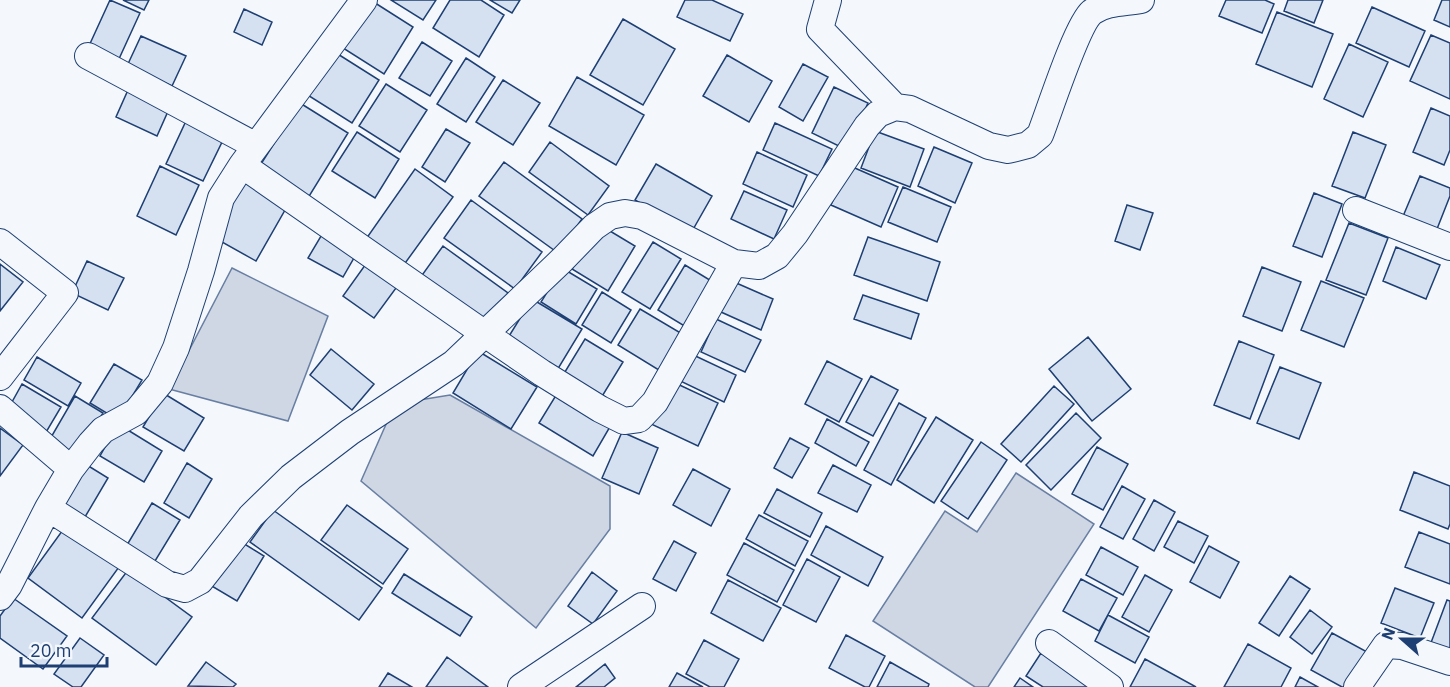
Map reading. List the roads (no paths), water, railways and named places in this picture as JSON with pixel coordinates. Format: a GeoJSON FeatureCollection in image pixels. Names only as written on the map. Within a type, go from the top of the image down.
{"type":"FeatureCollection","features":[{"type":"Feature","properties":{"kind":"street"},"geometry":{"type":"LineString","coordinates":[[0,597],[9,585],[48,507],[71,469],[103,430],[136,412],[160,383],[176,348],[201,271],[221,198],[249,155],[364,0]]}},
{"type":"Feature","properties":{"kind":"street"},"geometry":{"type":"LineString","coordinates":[[828,0],[820,29],[895,107]]}},
{"type":"Feature","properties":{"kind":"street"},"geometry":{"type":"LineString","coordinates":[[48,507],[167,584],[185,589],[200,581],[251,516],[291,477],[350,432],[454,363],[594,226],[610,216],[626,213],[642,216],[734,263],[759,266],[777,256],[795,234],[867,126],[878,114],[895,107],[910,110],[989,146],[1008,150],[1029,146],[1040,135],[1076,39],[1090,13],[1105,5],[1141,0]]}},
{"type":"Feature","properties":{"kind":"street"},"geometry":{"type":"LineString","coordinates":[[88,56],[249,155],[485,334],[542,373],[624,421],[639,419],[655,402],[734,263]]}},
{"type":"Feature","properties":{"kind":"street"},"geometry":{"type":"LineString","coordinates":[[1356,210],[1450,247]]}},
{"type":"Feature","properties":{"kind":"street"},"geometry":{"type":"LineString","coordinates":[[0,242],[64,293],[0,377]]}},
{"type":"Feature","properties":{"kind":"street"},"geometry":{"type":"LineString","coordinates":[[0,408],[71,469]]}},
{"type":"Feature","properties":{"kind":"street"},"geometry":{"type":"LineString","coordinates":[[521,687],[535,675],[642,606]]}},
{"type":"Feature","properties":{"kind":"street"},"geometry":{"type":"LineString","coordinates":[[1049,644],[1110,687]]}},
{"type":"Feature","properties":{"kind":"street"},"geometry":{"type":"LineString","coordinates":[[1357,687],[1386,645],[1402,646],[1450,662]]}}]}
